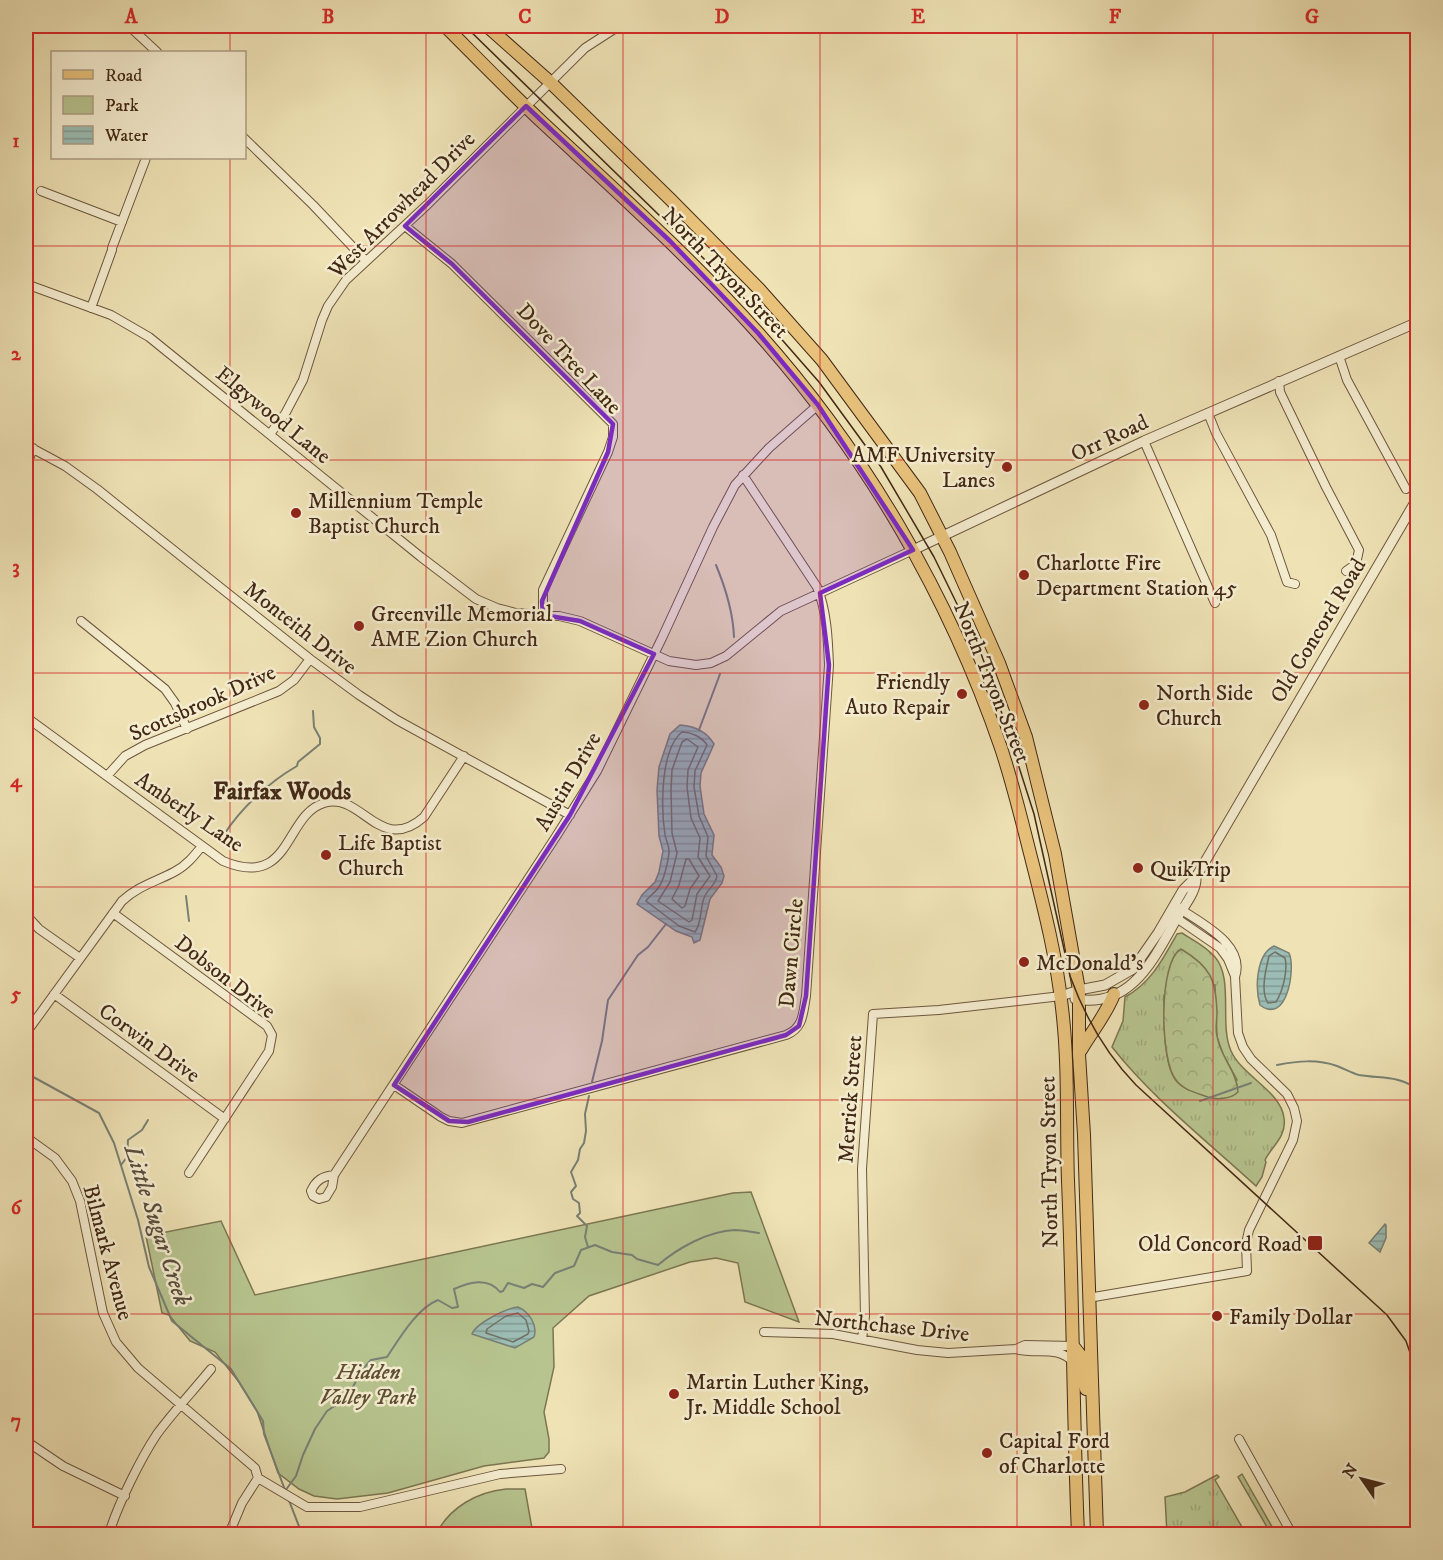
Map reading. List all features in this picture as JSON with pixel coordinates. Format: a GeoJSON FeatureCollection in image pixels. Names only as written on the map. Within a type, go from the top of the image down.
{"type":"FeatureCollection","features":[{"type":"Feature","properties":{"kind":"main road","name":"North Tryon Street"},"geometry":{"type":"LineString","coordinates":[[445,26],[669,241],[758,333],[818,405],[885,502],[913,550],[957,638],[1000,746],[1047,922],[1061,996],[1068,1095],[1078,1534]]}},
{"type":"Feature","properties":{"kind":"main road","name":"North Tryon Street"},"geometry":{"type":"LineString","coordinates":[[487,26],[550,82],[714,243],[759,289],[822,360],[920,493],[950,552],[999,663],[1026,736],[1061,879],[1080,995],[1079,1054],[1097,1534]]}},
{"type":"Feature","properties":{"kind":"main road"},"geometry":{"type":"LineString","coordinates":[[1079,1054],[1090,1034],[1106,1014],[1114,994]]}},
{"type":"Feature","properties":{"kind":"main road"},"geometry":{"type":"LineString","coordinates":[[1073,1346],[1081,1356],[1082,1373],[1093,1420]]}},
{"type":"Feature","properties":{"kind":"street"},"geometry":{"type":"LineString","coordinates":[[129,26],[156,51]]}},
{"type":"Feature","properties":{"kind":"street","name":"West Arrowhead Drive"},"geometry":{"type":"LineString","coordinates":[[270,434],[285,414],[303,380],[328,306],[346,280],[405,226],[585,48],[618,26]]}},
{"type":"Feature","properties":{"kind":"street"},"geometry":{"type":"LineString","coordinates":[[246,140],[366,261]]}},
{"type":"Feature","properties":{"kind":"street"},"geometry":{"type":"LineString","coordinates":[[91,308],[146,159]]}},
{"type":"Feature","properties":{"kind":"street"},"geometry":{"type":"LineString","coordinates":[[41,191],[122,222]]}},
{"type":"Feature","properties":{"kind":"street","name":"Dove Tree Lane"},"geometry":{"type":"LineString","coordinates":[[405,226],[452,264],[613,424],[613,437],[608,452],[543,590],[543,615]]}},
{"type":"Feature","properties":{"kind":"street","name":"Elgywood Lane"},"geometry":{"type":"LineString","coordinates":[[26,284],[121,320],[149,337],[421,557],[476,599],[496,608],[516,613],[579,621],[654,654],[684,664],[696,665],[711,663],[731,652],[781,611],[819,593]]}},
{"type":"Feature","properties":{"kind":"street","name":"Orr Road"},"geometry":{"type":"LineString","coordinates":[[819,593],[1144,441],[1418,322]]}},
{"type":"Feature","properties":{"kind":"street"},"geometry":{"type":"LineString","coordinates":[[1339,356],[1347,380],[1406,489]]}},
{"type":"Feature","properties":{"kind":"street"},"geometry":{"type":"LineString","coordinates":[[1280,381],[1280,392],[1359,549],[1356,564],[1346,571]]}},
{"type":"Feature","properties":{"kind":"street","name":"Austin Drive"},"geometry":{"type":"LineString","coordinates":[[334,1175],[570,815],[603,760],[735,485],[769,448],[818,405]]}},
{"type":"Feature","properties":{"kind":"street"},"geometry":{"type":"LineString","coordinates":[[1208,413],[1216,433],[1271,535],[1287,582],[1295,584]]}},
{"type":"Feature","properties":{"kind":"street"},"geometry":{"type":"LineString","coordinates":[[1144,441],[1215,603]]}},
{"type":"Feature","properties":{"kind":"street"},"geometry":{"type":"LineString","coordinates":[[26,466],[29,446]]}},
{"type":"Feature","properties":{"kind":"street","name":"Monteith Drive"},"geometry":{"type":"LineString","coordinates":[[29,446],[65,466],[97,489],[310,659],[385,712],[570,815]]}},
{"type":"Feature","properties":{"kind":"street","name":"Dawn Circle"},"geometry":{"type":"LineString","coordinates":[[394,1085],[441,1117],[462,1123],[731,1051],[796,1030],[803,1017],[806,996],[829,665],[825,621],[819,593],[743,475]]}},
{"type":"Feature","properties":{"kind":"street","name":"Old Concord Road"},"geometry":{"type":"LineString","coordinates":[[1061,996],[1114,994],[1132,984],[1148,968],[1176,912],[1186,885],[1196,877],[1418,497]]}},
{"type":"Feature","properties":{"kind":"street"},"geometry":{"type":"LineString","coordinates":[[81,621],[165,689],[175,703],[186,729]]}},
{"type":"Feature","properties":{"kind":"street","name":"Scottsbrook Drive"},"geometry":{"type":"LineString","coordinates":[[107,776],[118,762],[135,750],[279,691],[294,680],[310,659]]}},
{"type":"Feature","properties":{"kind":"street","name":"Amberly Lane"},"geometry":{"type":"LineString","coordinates":[[26,717],[202,846],[236,866],[254,867],[264,864],[283,851],[309,812],[316,806],[328,802],[347,805],[388,829],[408,828],[424,817],[464,756]]}},
{"type":"Feature","properties":{"kind":"street"},"geometry":{"type":"LineString","coordinates":[[26,1033],[113,913],[131,893],[141,886],[175,872],[189,862],[202,846]]}},
{"type":"Feature","properties":{"kind":"street"},"geometry":{"type":"LineString","coordinates":[[1088,1298],[1247,1271],[1246,1242],[1249,1230],[1293,1140],[1297,1121],[1294,1108],[1286,1092],[1252,1060],[1243,1047],[1238,1033],[1235,977],[1228,957],[1221,948],[1176,912]]}},
{"type":"Feature","properties":{"kind":"street","name":"Old Concord Road"},"geometry":{"type":"LineString","coordinates":[[1080,995],[1113,982],[1133,969],[1176,912]]}},
{"type":"Feature","properties":{"kind":"street","name":"Dobson Drive"},"geometry":{"type":"LineString","coordinates":[[113,913],[267,1026],[272,1035],[268,1051],[189,1173]]}},
{"type":"Feature","properties":{"kind":"street"},"geometry":{"type":"LineString","coordinates":[[26,915],[39,929],[80,958]]}},
{"type":"Feature","properties":{"kind":"street","name":"Corwin Drive"},"geometry":{"type":"LineString","coordinates":[[54,994],[225,1119]]}},
{"type":"Feature","properties":{"kind":"street","name":"Merrick Street"},"geometry":{"type":"LineString","coordinates":[[862,1339],[864,1316],[862,1169],[873,1014],[939,1010],[1061,996]]}},
{"type":"Feature","properties":{"kind":"street","name":"Bilmark Avenue"},"geometry":{"type":"LineString","coordinates":[[26,1137],[55,1158],[72,1181],[80,1201],[103,1313],[117,1342],[138,1368],[255,1468],[258,1478]]}},
{"type":"Feature","properties":{"kind":"street","name":"Northchase Drive"},"geometry":{"type":"LineString","coordinates":[[764,1332],[833,1334],[917,1350],[948,1353],[1016,1349],[1026,1352],[1060,1352],[1073,1362]]}},
{"type":"Feature","properties":{"kind":"street","name":"Northchase Drive"},"geometry":{"type":"LineString","coordinates":[[1016,1349],[1025,1345],[1073,1346]]}},
{"type":"Feature","properties":{"kind":"street"},"geometry":{"type":"LineString","coordinates":[[109,1534],[125,1496],[156,1435],[211,1369]]}},
{"type":"Feature","properties":{"kind":"street"},"geometry":{"type":"LineString","coordinates":[[1239,1439],[1293,1534]]}},
{"type":"Feature","properties":{"kind":"street"},"geometry":{"type":"LineString","coordinates":[[26,1441],[63,1466],[125,1496]]}},
{"type":"Feature","properties":{"kind":"street"},"geometry":{"type":"LineString","coordinates":[[229,1534],[242,1503],[258,1478],[307,1507],[360,1507],[500,1474],[561,1469]]}},
{"type":"Feature","properties":{"kind":"highlighted area"},"geometry":{"type":"Polygon","coordinates":[[[526,106],[670,241],[758,333],[818,405],[913,550],[820,593],[829,665],[806,996],[799,1026],[786,1035],[468,1122],[449,1121],[394,1085],[570,815],[654,654],[580,621],[543,615],[542,601],[608,452],[613,424],[452,264],[405,226],[526,106]]]}},
{"type":"Feature","properties":{"kind":"green space"},"geometry":{"type":"Polygon","coordinates":[[[1182,933],[1204,947],[1212,953],[1221,966],[1225,989],[1226,1028],[1231,1051],[1236,1060],[1269,1092],[1281,1108],[1284,1118],[1283,1131],[1265,1160],[1262,1177],[1256,1186],[1181,1120],[1112,1047],[1123,1021],[1125,997],[1149,978],[1177,934],[1182,933]],[[1215,985],[1164,995],[1164,1026],[1168,1062],[1179,1084],[1189,1090],[1237,1080],[1217,1037],[1215,985]]]}},
{"type":"Feature","properties":{"kind":"green space"},"geometry":{"type":"Polygon","coordinates":[[[1181,949],[1205,968],[1213,983],[1219,1044],[1237,1084],[1238,1092],[1228,1097],[1212,1098],[1186,1089],[1176,1080],[1171,1069],[1164,1034],[1165,991],[1168,972],[1181,949]]]}},
{"type":"Feature","properties":{"kind":"green space","name":"Hidden Valley Park"},"geometry":{"type":"Polygon","coordinates":[[[751,1192],[799,1322],[745,1302],[738,1263],[716,1258],[690,1262],[589,1296],[553,1328],[554,1367],[544,1412],[549,1452],[544,1458],[484,1466],[388,1493],[337,1499],[314,1496],[299,1489],[278,1473],[257,1411],[239,1382],[215,1352],[190,1341],[169,1315],[162,1313],[146,1236],[221,1221],[255,1295],[733,1193],[751,1192]]]}},
{"type":"Feature","properties":{"kind":"green space"},"geometry":{"type":"Polygon","coordinates":[[[1242,1474],[1275,1532],[1271,1534],[1238,1477],[1242,1474]]]}},
{"type":"Feature","properties":{"kind":"green space"},"geometry":{"type":"Polygon","coordinates":[[[1217,1475],[1219,1477],[1215,1480],[1246,1534],[1167,1534],[1165,1497],[1185,1492],[1217,1475]]]}},
{"type":"Feature","properties":{"kind":"green space"},"geometry":{"type":"Polygon","coordinates":[[[506,1489],[525,1489],[533,1534],[436,1534],[449,1516],[465,1502],[506,1489]]]}},
{"type":"Feature","properties":{"kind":"water"},"geometry":{"type":"Polygon","coordinates":[[[680,725],[700,730],[714,744],[701,773],[700,786],[704,814],[714,835],[712,855],[721,867],[724,876],[722,883],[710,899],[700,940],[694,943],[692,937],[676,931],[637,904],[642,895],[655,882],[659,872],[663,851],[659,836],[657,790],[659,767],[670,734],[680,725]]]}},
{"type":"Feature","properties":{"kind":"water"},"geometry":{"type":"Polygon","coordinates":[[[1274,946],[1289,953],[1291,970],[1290,982],[1283,1002],[1277,1008],[1269,1009],[1260,1005],[1257,981],[1260,964],[1268,950],[1274,946]]]}},
{"type":"Feature","properties":{"kind":"water"},"geometry":{"type":"Polygon","coordinates":[[[1385,1224],[1386,1238],[1380,1252],[1369,1243],[1385,1224]]]}},
{"type":"Feature","properties":{"kind":"water"},"geometry":{"type":"Polygon","coordinates":[[[518,1307],[532,1319],[535,1328],[534,1337],[515,1348],[472,1334],[479,1325],[492,1317],[518,1307]]]}},
{"type":"Feature","properties":{"kind":"waterway"},"geometry":{"type":"LineString","coordinates":[[716,565],[728,600],[734,637]]}},
{"type":"Feature","properties":{"kind":"waterway"},"geometry":{"type":"LineString","coordinates":[[699,730],[720,674]]}},
{"type":"Feature","properties":{"kind":"waterway"},"geometry":{"type":"LineString","coordinates":[[223,836],[256,796],[297,766],[298,762],[320,744],[320,738],[314,727],[313,711]]}},
{"type":"Feature","properties":{"kind":"waterway"},"geometry":{"type":"LineString","coordinates":[[186,896],[189,921]]}},
{"type":"Feature","properties":{"kind":"waterway"},"geometry":{"type":"LineString","coordinates":[[592,1082],[602,1041],[608,1000],[638,955],[648,947],[666,924]]}},
{"type":"Feature","properties":{"kind":"waterway"},"geometry":{"type":"LineString","coordinates":[[1277,1065],[1322,1062],[1359,1075],[1396,1079],[1418,1089]]}},
{"type":"Feature","properties":{"kind":"waterway","name":"Little Sugar Creek"},"geometry":{"type":"LineString","coordinates":[[26,1073],[99,1113],[114,1143],[138,1220],[149,1267],[172,1321],[231,1369],[263,1421],[264,1434],[285,1490]]}},
{"type":"Feature","properties":{"kind":"waterway"},"geometry":{"type":"LineString","coordinates":[[1200,1101],[1251,1083]]}},
{"type":"Feature","properties":{"kind":"waterway"},"geometry":{"type":"LineString","coordinates":[[588,1247],[585,1237],[587,1226],[577,1216],[580,1213],[579,1203],[573,1199],[571,1192],[576,1186],[571,1172],[584,1143],[585,1114],[589,1096]]}},
{"type":"Feature","properties":{"kind":"waterway"},"geometry":{"type":"LineString","coordinates":[[121,1165],[127,1157],[128,1140],[142,1130],[148,1120]]}},
{"type":"Feature","properties":{"kind":"waterway"},"geometry":{"type":"LineString","coordinates":[[285,1491],[296,1476],[315,1429],[327,1411],[347,1398],[362,1370],[371,1360],[387,1357],[409,1325],[430,1304],[438,1300],[452,1308],[458,1307],[454,1289],[479,1282],[490,1284],[500,1292],[508,1283],[524,1288],[532,1284],[543,1287],[555,1273],[574,1266],[581,1250],[595,1245],[658,1265],[675,1252],[704,1237],[735,1230],[759,1233]]}},
{"type":"Feature","properties":{"kind":"waterway","name":"Little Sugar Creek"},"geometry":{"type":"LineString","coordinates":[[288,1498],[302,1534]]}},
{"type":"Feature","properties":{"kind":"tram line"},"geometry":{"type":"LineString","coordinates":[[465,26],[739,293],[819,382],[881,467],[934,557],[980,651],[1034,814],[1070,976],[1097,1034],[1136,1085],[1387,1315],[1406,1341],[1418,1376]]}},
{"type":"Feature","properties":{"kind":"place","name":"AMF University Lanes"},"geometry":{"type":"Point","coordinates":[1007,467]}},
{"type":"Feature","properties":{"kind":"place","name":"Millennium Temple Baptist Church"},"geometry":{"type":"Point","coordinates":[296,513]}},
{"type":"Feature","properties":{"kind":"place","name":"Charlotte Fire Department Station 45"},"geometry":{"type":"Point","coordinates":[1024,575]}},
{"type":"Feature","properties":{"kind":"place","name":"Greenville Memorial AME Zion Church"},"geometry":{"type":"Point","coordinates":[359,626]}},
{"type":"Feature","properties":{"kind":"place","name":"Friendly Auto Repair"},"geometry":{"type":"Point","coordinates":[962,694]}},
{"type":"Feature","properties":{"kind":"place","name":"North Side Church"},"geometry":{"type":"Point","coordinates":[1144,705]}},
{"type":"Feature","properties":{"kind":"place","name":"Life Baptist Church"},"geometry":{"type":"Point","coordinates":[326,855]}},
{"type":"Feature","properties":{"kind":"place","name":"QuikTrip"},"geometry":{"type":"Point","coordinates":[1138,868]}},
{"type":"Feature","properties":{"kind":"place","name":"McDonald's"},"geometry":{"type":"Point","coordinates":[1024,962]}},
{"type":"Feature","properties":{"kind":"place","name":"Old Concord Road"},"geometry":{"type":"Point","coordinates":[1315,1243]}},
{"type":"Feature","properties":{"kind":"place","name":"Family Dollar"},"geometry":{"type":"Point","coordinates":[1217,1316]}},
{"type":"Feature","properties":{"kind":"place","name":"Martin Luther King, Jr. Middle School"},"geometry":{"type":"Point","coordinates":[674,1394]}},
{"type":"Feature","properties":{"kind":"place","name":"Capital Ford of Charlotte"},"geometry":{"type":"Point","coordinates":[987,1453]}},
{"type":"Feature","properties":{"kind":"district","name":"Fairfax Woods"},"geometry":{"type":"Point","coordinates":[282,791]}}]}
